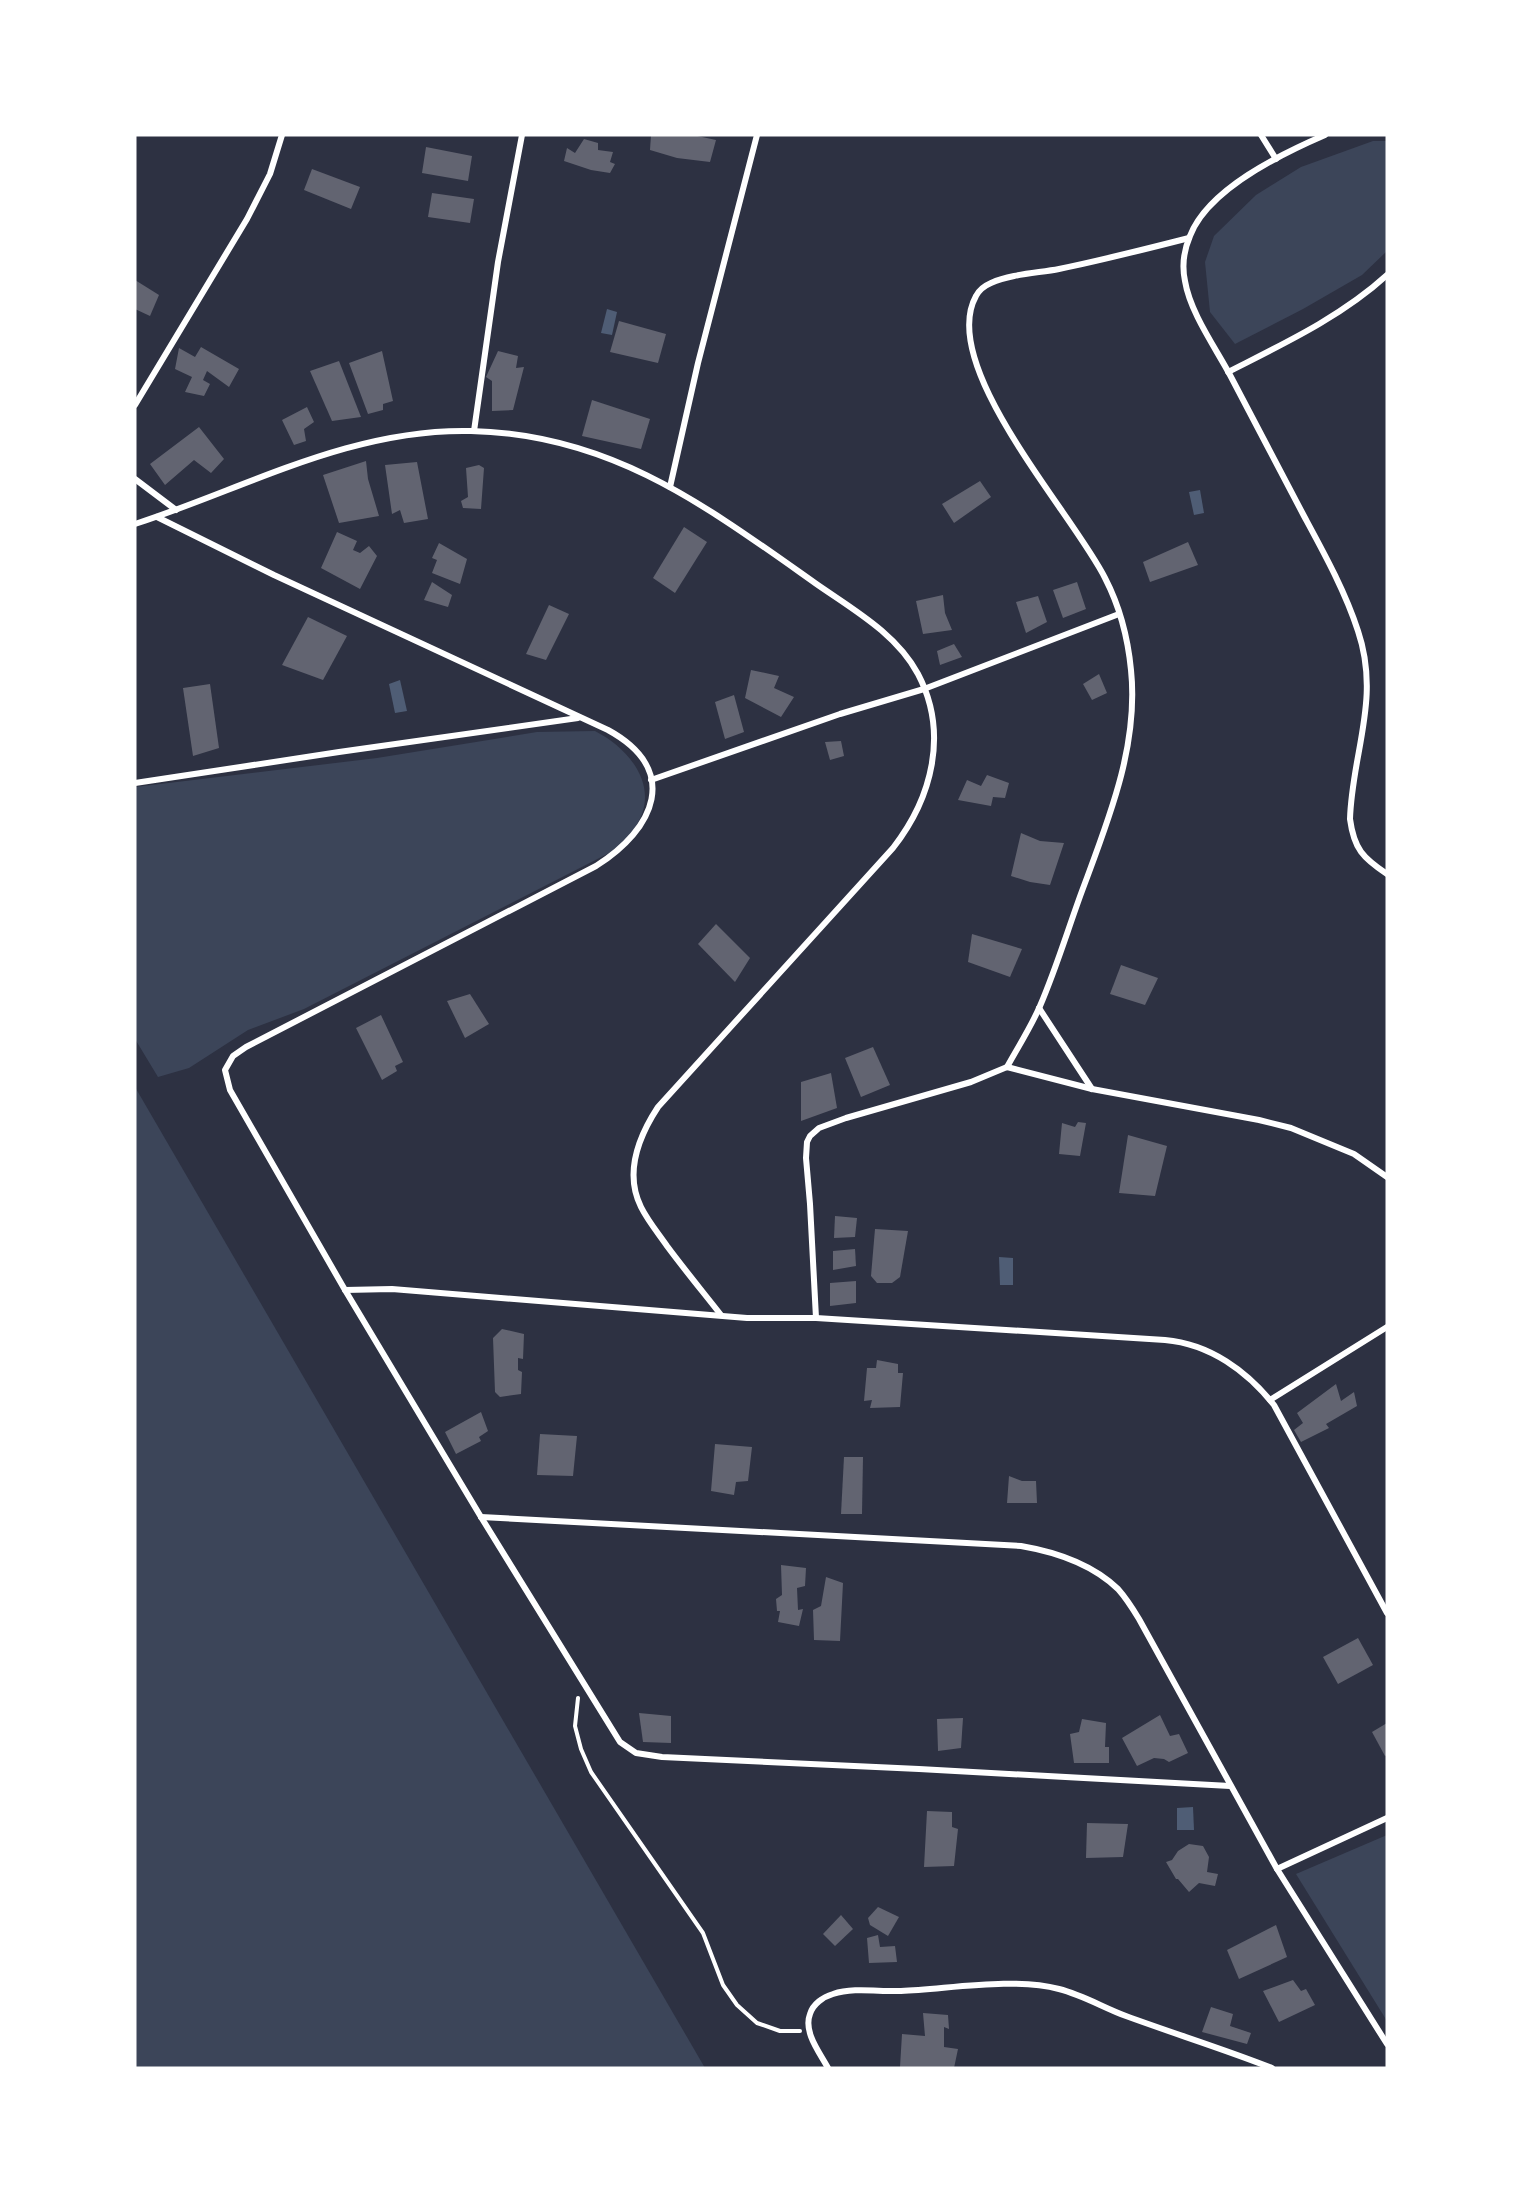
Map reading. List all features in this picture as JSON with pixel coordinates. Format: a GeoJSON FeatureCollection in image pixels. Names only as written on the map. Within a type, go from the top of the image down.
{"type":"FeatureCollection","features":[{"type":"Feature","properties":{"kind":"street"},"geometry":{"type":"LineString","coordinates":[[135,405],[247,219],[270,174],[282,135]]}},
{"type":"Feature","properties":{"kind":"street"},"geometry":{"type":"LineString","coordinates":[[474,431],[498,262],[522,135]]}},
{"type":"Feature","properties":{"kind":"street"},"geometry":{"type":"LineString","coordinates":[[670,487],[698,363],[757,135]]}},
{"type":"Feature","properties":{"kind":"street"},"geometry":{"type":"LineString","coordinates":[[1261,135],[1276,159]]}},
{"type":"Feature","properties":{"kind":"street"},"geometry":{"type":"LineString","coordinates":[[1325,135],[1276,159],[1229,188],[1210,204],[1189,238],[1184,267],[1186,286],[1201,322],[1324,554],[1359,632],[1365,655],[1368,693],[1350,819],[1360,853],[1387,874]]}},
{"type":"Feature","properties":{"kind":"street"},"geometry":{"type":"LineString","coordinates":[[1007,1067],[1039,1008],[1108,819],[1126,754],[1132,705],[1132,680],[1128,649],[1119,614],[1099,565],[990,400],[971,347],[970,326],[974,298],[980,290],[996,281],[1189,238]]}},
{"type":"Feature","properties":{"kind":"street"},"geometry":{"type":"LineString","coordinates":[[1228,372],[1315,326],[1387,275]]}},
{"type":"Feature","properties":{"kind":"street"},"geometry":{"type":"LineString","coordinates":[[1380,281],[1387,287]]}},
{"type":"Feature","properties":{"kind":"street"},"geometry":{"type":"LineString","coordinates":[[135,524],[300,462],[363,442],[417,433],[474,431],[519,434],[573,446],[620,462],[670,487],[729,523],[880,629],[909,660],[924,689],[933,722],[933,757],[928,784],[911,823],[893,848],[668,1096],[649,1121],[637,1148],[634,1178],[641,1207],[670,1250],[721,1315]]}},
{"type":"Feature","properties":{"kind":"street"},"geometry":{"type":"LineString","coordinates":[[135,479],[176,510]]}},
{"type":"Feature","properties":{"kind":"street"},"geometry":{"type":"LineString","coordinates":[[157,517],[274,575],[608,730],[633,746],[646,764],[651,780],[651,800],[644,821],[626,845],[608,858],[246,1047],[233,1056],[226,1068],[230,1090],[345,1290],[612,1732],[624,1746],[636,1753],[662,1757],[919,1768],[1230,1786]]}},
{"type":"Feature","properties":{"kind":"street"},"geometry":{"type":"LineString","coordinates":[[651,780],[840,714],[924,689],[1119,614]]}},
{"type":"Feature","properties":{"kind":"street"},"geometry":{"type":"LineString","coordinates":[[135,783],[579,718]]}},
{"type":"Feature","properties":{"kind":"street"},"geometry":{"type":"LineString","coordinates":[[1039,1008],[1092,1089]]}},
{"type":"Feature","properties":{"kind":"street"},"geometry":{"type":"LineString","coordinates":[[816,1318],[806,1158],[807,1142],[810,1136],[819,1128],[846,1118],[971,1082],[1007,1067],[1092,1089],[1291,1128],[1354,1154],[1387,1177]]}},
{"type":"Feature","properties":{"kind":"street"},"geometry":{"type":"LineString","coordinates":[[345,1290],[392,1288],[747,1318],[816,1318],[1178,1341],[1208,1351],[1230,1363],[1248,1377],[1270,1400],[1387,1612]]}},
{"type":"Feature","properties":{"kind":"street"},"geometry":{"type":"LineString","coordinates":[[1270,1400],[1387,1327]]}},
{"type":"Feature","properties":{"kind":"street"},"geometry":{"type":"LineString","coordinates":[[481,1517],[1021,1546],[1061,1556],[1101,1575],[1124,1597],[1139,1619],[1277,1869],[1387,2044]]}},
{"type":"Feature","properties":{"kind":"street"},"geometry":{"type":"LineString","coordinates":[[1277,1869],[1387,1818]]}},
{"type":"Feature","properties":{"kind":"street"},"geometry":{"type":"LineString","coordinates":[[828,2068],[810,2031],[809,2015],[821,1999],[835,1993],[851,1991],[1010,1985],[1046,1986],[1082,1996],[1114,2012],[1272,2068]]}},
{"type":"Feature","properties":{"kind":"path"},"geometry":{"type":"LineString","coordinates":[[579,1678],[575,1726],[581,1749],[591,1772],[703,1933],[723,1985],[737,2006],[757,2023],[780,2031],[810,2031]]}},
{"type":"Feature","properties":{"kind":"shaded area"},"geometry":{"type":"Polygon","coordinates":[[[1373,141],[1387,141],[1387,251],[1362,275],[1235,344],[1210,312],[1205,262],[1214,236],[1256,195],[1301,167],[1373,141]]]}},
{"type":"Feature","properties":{"kind":"shaded area"},"geometry":{"type":"Polygon","coordinates":[[[607,309],[617,312],[612,335],[601,333],[607,309]]]}},
{"type":"Feature","properties":{"kind":"shaded area"},"geometry":{"type":"Polygon","coordinates":[[[1200,490],[1204,513],[1194,515],[1189,492],[1200,490]]]}},
{"type":"Feature","properties":{"kind":"shaded area"},"geometry":{"type":"Polygon","coordinates":[[[400,680],[407,711],[395,713],[389,684],[400,680]]]}},
{"type":"Feature","properties":{"kind":"shaded area"},"geometry":{"type":"Polygon","coordinates":[[[595,731],[621,749],[631,760],[644,786],[645,800],[642,814],[632,832],[615,850],[304,1009],[248,1030],[189,1068],[158,1077],[135,1039],[135,787],[377,758],[537,732],[595,731]]]}},
{"type":"Feature","properties":{"kind":"shaded area"},"geometry":{"type":"Polygon","coordinates":[[[135,1087],[705,2068],[135,2068],[135,1087]]]}},
{"type":"Feature","properties":{"kind":"shaded area"},"geometry":{"type":"Polygon","coordinates":[[[999,1257],[1013,1258],[1013,1285],[1000,1285],[999,1257]]]}},
{"type":"Feature","properties":{"kind":"shaded area"},"geometry":{"type":"Polygon","coordinates":[[[1193,1807],[1194,1830],[1177,1830],[1177,1808],[1193,1807]]]}},
{"type":"Feature","properties":{"kind":"shaded area"},"geometry":{"type":"Polygon","coordinates":[[[1387,1835],[1387,2021],[1296,1874],[1387,1835]]]}},
{"type":"Feature","properties":{"kind":"building"},"geometry":{"type":"Polygon","coordinates":[[[651,135],[693,135],[716,140],[710,162],[677,158],[650,150],[651,135]]]}},
{"type":"Feature","properties":{"kind":"building"},"geometry":{"type":"Polygon","coordinates":[[[584,139],[598,143],[598,150],[613,152],[610,162],[615,164],[610,173],[591,170],[564,161],[567,148],[575,153],[584,139]]]}},
{"type":"Feature","properties":{"kind":"building"},"geometry":{"type":"Polygon","coordinates":[[[426,147],[472,156],[468,181],[422,173],[426,147]]]}},
{"type":"Feature","properties":{"kind":"building"},"geometry":{"type":"Polygon","coordinates":[[[312,169],[360,187],[351,209],[304,190],[312,169]]]}},
{"type":"Feature","properties":{"kind":"building"},"geometry":{"type":"Polygon","coordinates":[[[432,193],[474,199],[470,223],[428,217],[432,193]]]}},
{"type":"Feature","properties":{"kind":"building"},"geometry":{"type":"Polygon","coordinates":[[[135,280],[159,295],[150,316],[135,309],[135,280]]]}},
{"type":"Feature","properties":{"kind":"building"},"geometry":{"type":"Polygon","coordinates":[[[619,321],[666,334],[658,363],[610,352],[619,321]]]}},
{"type":"Feature","properties":{"kind":"building"},"geometry":{"type":"Polygon","coordinates":[[[201,347],[239,369],[229,387],[207,371],[203,380],[210,384],[204,396],[185,392],[192,377],[175,369],[179,348],[195,357],[201,347]]]}},
{"type":"Feature","properties":{"kind":"building"},"geometry":{"type":"Polygon","coordinates":[[[382,351],[393,401],[383,404],[383,410],[368,414],[349,363],[382,351]]]}},
{"type":"Feature","properties":{"kind":"building"},"geometry":{"type":"Polygon","coordinates":[[[498,351],[518,356],[516,368],[524,367],[513,410],[492,411],[492,381],[486,377],[498,351]]]}},
{"type":"Feature","properties":{"kind":"building"},"geometry":{"type":"Polygon","coordinates":[[[339,361],[361,417],[332,421],[310,371],[339,361]]]}},
{"type":"Feature","properties":{"kind":"building"},"geometry":{"type":"Polygon","coordinates":[[[592,400],[650,419],[641,449],[582,436],[592,400]]]}},
{"type":"Feature","properties":{"kind":"building"},"geometry":{"type":"Polygon","coordinates":[[[307,407],[314,422],[304,429],[306,441],[294,445],[282,420],[307,407]]]}},
{"type":"Feature","properties":{"kind":"building"},"geometry":{"type":"Polygon","coordinates":[[[199,427],[224,459],[211,473],[194,460],[165,485],[150,464],[199,427]]]}},
{"type":"Feature","properties":{"kind":"building"},"geometry":{"type":"Polygon","coordinates":[[[366,461],[368,479],[379,516],[339,523],[323,475],[366,461]]]}},
{"type":"Feature","properties":{"kind":"building"},"geometry":{"type":"Polygon","coordinates":[[[417,462],[428,519],[404,523],[400,510],[392,514],[385,465],[417,462]]]}},
{"type":"Feature","properties":{"kind":"building"},"geometry":{"type":"Polygon","coordinates":[[[479,465],[484,468],[481,509],[463,508],[461,501],[468,497],[466,468],[479,465]]]}},
{"type":"Feature","properties":{"kind":"building"},"geometry":{"type":"Polygon","coordinates":[[[980,481],[991,497],[954,523],[942,504],[980,481]]]}},
{"type":"Feature","properties":{"kind":"building"},"geometry":{"type":"Polygon","coordinates":[[[684,527],[707,542],[675,593],[653,578],[684,527]]]}},
{"type":"Feature","properties":{"kind":"building"},"geometry":{"type":"Polygon","coordinates":[[[337,532],[357,541],[353,550],[360,553],[369,546],[377,556],[360,589],[321,568],[337,532]]]}},
{"type":"Feature","properties":{"kind":"building"},"geometry":{"type":"Polygon","coordinates":[[[1188,542],[1198,565],[1150,582],[1143,562],[1188,542]]]}},
{"type":"Feature","properties":{"kind":"building"},"geometry":{"type":"Polygon","coordinates":[[[439,543],[467,559],[460,584],[432,573],[437,560],[432,558],[439,543]]]}},
{"type":"Feature","properties":{"kind":"building"},"geometry":{"type":"Polygon","coordinates":[[[432,582],[452,595],[448,607],[424,600],[432,582]]]}},
{"type":"Feature","properties":{"kind":"building"},"geometry":{"type":"Polygon","coordinates":[[[1077,582],[1086,609],[1063,618],[1053,590],[1077,582]]]}},
{"type":"Feature","properties":{"kind":"building"},"geometry":{"type":"Polygon","coordinates":[[[943,595],[945,613],[952,630],[923,634],[916,601],[943,595]]]}},
{"type":"Feature","properties":{"kind":"building"},"geometry":{"type":"Polygon","coordinates":[[[1038,596],[1047,622],[1026,633],[1016,602],[1038,596]]]}},
{"type":"Feature","properties":{"kind":"building"},"geometry":{"type":"Polygon","coordinates":[[[549,605],[569,614],[546,660],[526,654],[549,605]]]}},
{"type":"Feature","properties":{"kind":"building"},"geometry":{"type":"Polygon","coordinates":[[[308,617],[347,636],[323,680],[282,665],[308,617]]]}},
{"type":"Feature","properties":{"kind":"building"},"geometry":{"type":"Polygon","coordinates":[[[954,644],[962,657],[940,665],[937,651],[954,644]]]}},
{"type":"Feature","properties":{"kind":"building"},"geometry":{"type":"Polygon","coordinates":[[[751,670],[779,676],[774,688],[794,697],[781,717],[745,698],[751,670]]]}},
{"type":"Feature","properties":{"kind":"building"},"geometry":{"type":"Polygon","coordinates":[[[1099,674],[1107,693],[1092,700],[1083,684],[1099,674]]]}},
{"type":"Feature","properties":{"kind":"building"},"geometry":{"type":"Polygon","coordinates":[[[210,684],[219,748],[193,756],[183,688],[210,684]]]}},
{"type":"Feature","properties":{"kind":"building"},"geometry":{"type":"Polygon","coordinates":[[[734,695],[744,732],[725,739],[715,702],[734,695]]]}},
{"type":"Feature","properties":{"kind":"building"},"geometry":{"type":"Polygon","coordinates":[[[841,741],[844,756],[830,760],[825,742],[841,741]]]}},
{"type":"Feature","properties":{"kind":"building"},"geometry":{"type":"Polygon","coordinates":[[[987,775],[1009,783],[1005,798],[993,797],[991,806],[958,800],[967,780],[981,786],[987,775]]]}},
{"type":"Feature","properties":{"kind":"building"},"geometry":{"type":"Polygon","coordinates":[[[1021,833],[1040,841],[1064,843],[1050,885],[1011,876],[1021,833]]]}},
{"type":"Feature","properties":{"kind":"building"},"geometry":{"type":"Polygon","coordinates":[[[716,924],[750,958],[735,982],[698,944],[716,924]]]}},
{"type":"Feature","properties":{"kind":"building"},"geometry":{"type":"Polygon","coordinates":[[[972,934],[1022,949],[1010,977],[968,962],[972,934]]]}},
{"type":"Feature","properties":{"kind":"building"},"geometry":{"type":"Polygon","coordinates":[[[1121,965],[1158,978],[1145,1005],[1110,994],[1121,965]]]}},
{"type":"Feature","properties":{"kind":"building"},"geometry":{"type":"Polygon","coordinates":[[[470,994],[489,1024],[465,1038],[447,1001],[470,994]]]}},
{"type":"Feature","properties":{"kind":"building"},"geometry":{"type":"Polygon","coordinates":[[[381,1015],[403,1062],[395,1066],[397,1071],[382,1080],[356,1028],[381,1015]]]}},
{"type":"Feature","properties":{"kind":"building"},"geometry":{"type":"Polygon","coordinates":[[[873,1047],[890,1085],[861,1097],[845,1058],[873,1047]]]}},
{"type":"Feature","properties":{"kind":"building"},"geometry":{"type":"Polygon","coordinates":[[[831,1073],[837,1108],[801,1121],[801,1082],[831,1073]]]}},
{"type":"Feature","properties":{"kind":"building"},"geometry":{"type":"Polygon","coordinates":[[[1078,1122],[1086,1123],[1080,1156],[1059,1154],[1062,1123],[1075,1127],[1078,1122]]]}},
{"type":"Feature","properties":{"kind":"building"},"geometry":{"type":"Polygon","coordinates":[[[1128,1135],[1167,1146],[1155,1196],[1119,1193],[1128,1135]]]}},
{"type":"Feature","properties":{"kind":"building"},"geometry":{"type":"Polygon","coordinates":[[[835,1216],[857,1218],[855,1237],[834,1238],[835,1216]]]}},
{"type":"Feature","properties":{"kind":"building"},"geometry":{"type":"Polygon","coordinates":[[[875,1229],[908,1231],[900,1277],[892,1283],[877,1283],[871,1276],[875,1229]]]}},
{"type":"Feature","properties":{"kind":"building"},"geometry":{"type":"Polygon","coordinates":[[[855,1249],[856,1266],[833,1270],[833,1251],[855,1249]]]}},
{"type":"Feature","properties":{"kind":"building"},"geometry":{"type":"Polygon","coordinates":[[[856,1281],[856,1303],[830,1306],[830,1283],[856,1281]]]}},
{"type":"Feature","properties":{"kind":"building"},"geometry":{"type":"Polygon","coordinates":[[[502,1329],[524,1334],[523,1359],[518,1358],[518,1370],[522,1372],[521,1394],[500,1397],[495,1392],[493,1338],[502,1329]]]}},
{"type":"Feature","properties":{"kind":"building"},"geometry":{"type":"Polygon","coordinates":[[[877,1360],[898,1364],[898,1373],[903,1373],[900,1407],[870,1408],[872,1400],[864,1401],[867,1368],[876,1368],[877,1360]]]}},
{"type":"Feature","properties":{"kind":"building"},"geometry":{"type":"Polygon","coordinates":[[[1336,1384],[1341,1401],[1354,1392],[1357,1406],[1326,1424],[1329,1428],[1301,1442],[1294,1430],[1303,1423],[1297,1413],[1336,1384]]]}},
{"type":"Feature","properties":{"kind":"building"},"geometry":{"type":"Polygon","coordinates":[[[481,1412],[488,1431],[479,1437],[481,1441],[456,1454],[445,1432],[481,1412]]]}},
{"type":"Feature","properties":{"kind":"building"},"geometry":{"type":"Polygon","coordinates":[[[540,1434],[577,1436],[573,1476],[537,1475],[540,1434]]]}},
{"type":"Feature","properties":{"kind":"building"},"geometry":{"type":"Polygon","coordinates":[[[715,1444],[752,1447],[748,1481],[736,1482],[734,1495],[711,1491],[715,1444]]]}},
{"type":"Feature","properties":{"kind":"building"},"geometry":{"type":"Polygon","coordinates":[[[844,1457],[863,1457],[862,1514],[841,1514],[844,1457]]]}},
{"type":"Feature","properties":{"kind":"building"},"geometry":{"type":"Polygon","coordinates":[[[1009,1476],[1022,1481],[1036,1481],[1037,1503],[1007,1503],[1009,1476]]]}},
{"type":"Feature","properties":{"kind":"building"},"geometry":{"type":"Polygon","coordinates":[[[781,1565],[806,1568],[805,1586],[797,1588],[798,1610],[803,1609],[799,1626],[778,1622],[780,1611],[777,1611],[776,1599],[782,1595],[781,1565]]]}},
{"type":"Feature","properties":{"kind":"building"},"geometry":{"type":"Polygon","coordinates":[[[826,1577],[843,1583],[840,1641],[814,1640],[813,1610],[821,1606],[826,1577]]]}},
{"type":"Feature","properties":{"kind":"building"},"geometry":{"type":"Polygon","coordinates":[[[1358,1638],[1373,1665],[1338,1684],[1323,1657],[1358,1638]]]}},
{"type":"Feature","properties":{"kind":"building"},"geometry":{"type":"Polygon","coordinates":[[[639,1713],[671,1716],[671,1743],[643,1742],[639,1713]]]}},
{"type":"Feature","properties":{"kind":"building"},"geometry":{"type":"Polygon","coordinates":[[[1160,1715],[1170,1736],[1179,1734],[1188,1753],[1169,1762],[1154,1758],[1137,1766],[1122,1738],[1160,1715]]]}},
{"type":"Feature","properties":{"kind":"building"},"geometry":{"type":"Polygon","coordinates":[[[963,1718],[961,1748],[938,1751],[937,1719],[963,1718]]]}},
{"type":"Feature","properties":{"kind":"building"},"geometry":{"type":"Polygon","coordinates":[[[1082,1719],[1106,1723],[1105,1747],[1109,1747],[1109,1763],[1074,1763],[1070,1734],[1079,1732],[1082,1719]]]}},
{"type":"Feature","properties":{"kind":"building"},"geometry":{"type":"Polygon","coordinates":[[[1387,1723],[1387,1755],[1385,1756],[1372,1732],[1387,1723]]]}},
{"type":"Feature","properties":{"kind":"building"},"geometry":{"type":"Polygon","coordinates":[[[927,1811],[952,1812],[952,1827],[958,1829],[954,1866],[924,1867],[927,1811]]]}},
{"type":"Feature","properties":{"kind":"building"},"geometry":{"type":"Polygon","coordinates":[[[1087,1823],[1128,1824],[1123,1857],[1086,1858],[1087,1823]]]}},
{"type":"Feature","properties":{"kind":"building"},"geometry":{"type":"Polygon","coordinates":[[[1189,1844],[1203,1846],[1209,1857],[1207,1872],[1218,1874],[1215,1886],[1199,1883],[1189,1892],[1176,1879],[1166,1862],[1172,1860],[1178,1851],[1189,1844]]]}},
{"type":"Feature","properties":{"kind":"building"},"geometry":{"type":"Polygon","coordinates":[[[878,1907],[899,1917],[888,1936],[870,1925],[868,1918],[878,1907]]]}},
{"type":"Feature","properties":{"kind":"building"},"geometry":{"type":"Polygon","coordinates":[[[841,1915],[853,1929],[835,1946],[823,1934],[841,1915]]]}},
{"type":"Feature","properties":{"kind":"building"},"geometry":{"type":"Polygon","coordinates":[[[1276,1925],[1287,1957],[1239,1979],[1227,1950],[1276,1925]]]}},
{"type":"Feature","properties":{"kind":"building"},"geometry":{"type":"Polygon","coordinates":[[[878,1935],[880,1947],[895,1946],[897,1962],[869,1963],[867,1938],[878,1935]]]}},
{"type":"Feature","properties":{"kind":"building"},"geometry":{"type":"Polygon","coordinates":[[[1293,1980],[1301,1991],[1306,1989],[1315,2005],[1279,2022],[1263,1991],[1293,1980]]]}},
{"type":"Feature","properties":{"kind":"building"},"geometry":{"type":"Polygon","coordinates":[[[1211,2007],[1233,2014],[1230,2026],[1251,2033],[1247,2044],[1202,2032],[1211,2007]]]}},
{"type":"Feature","properties":{"kind":"building"},"geometry":{"type":"Polygon","coordinates":[[[923,2013],[948,2015],[949,2029],[944,2027],[944,2047],[958,2049],[954,2068],[900,2067],[902,2034],[925,2036],[923,2013]]]}}]}
